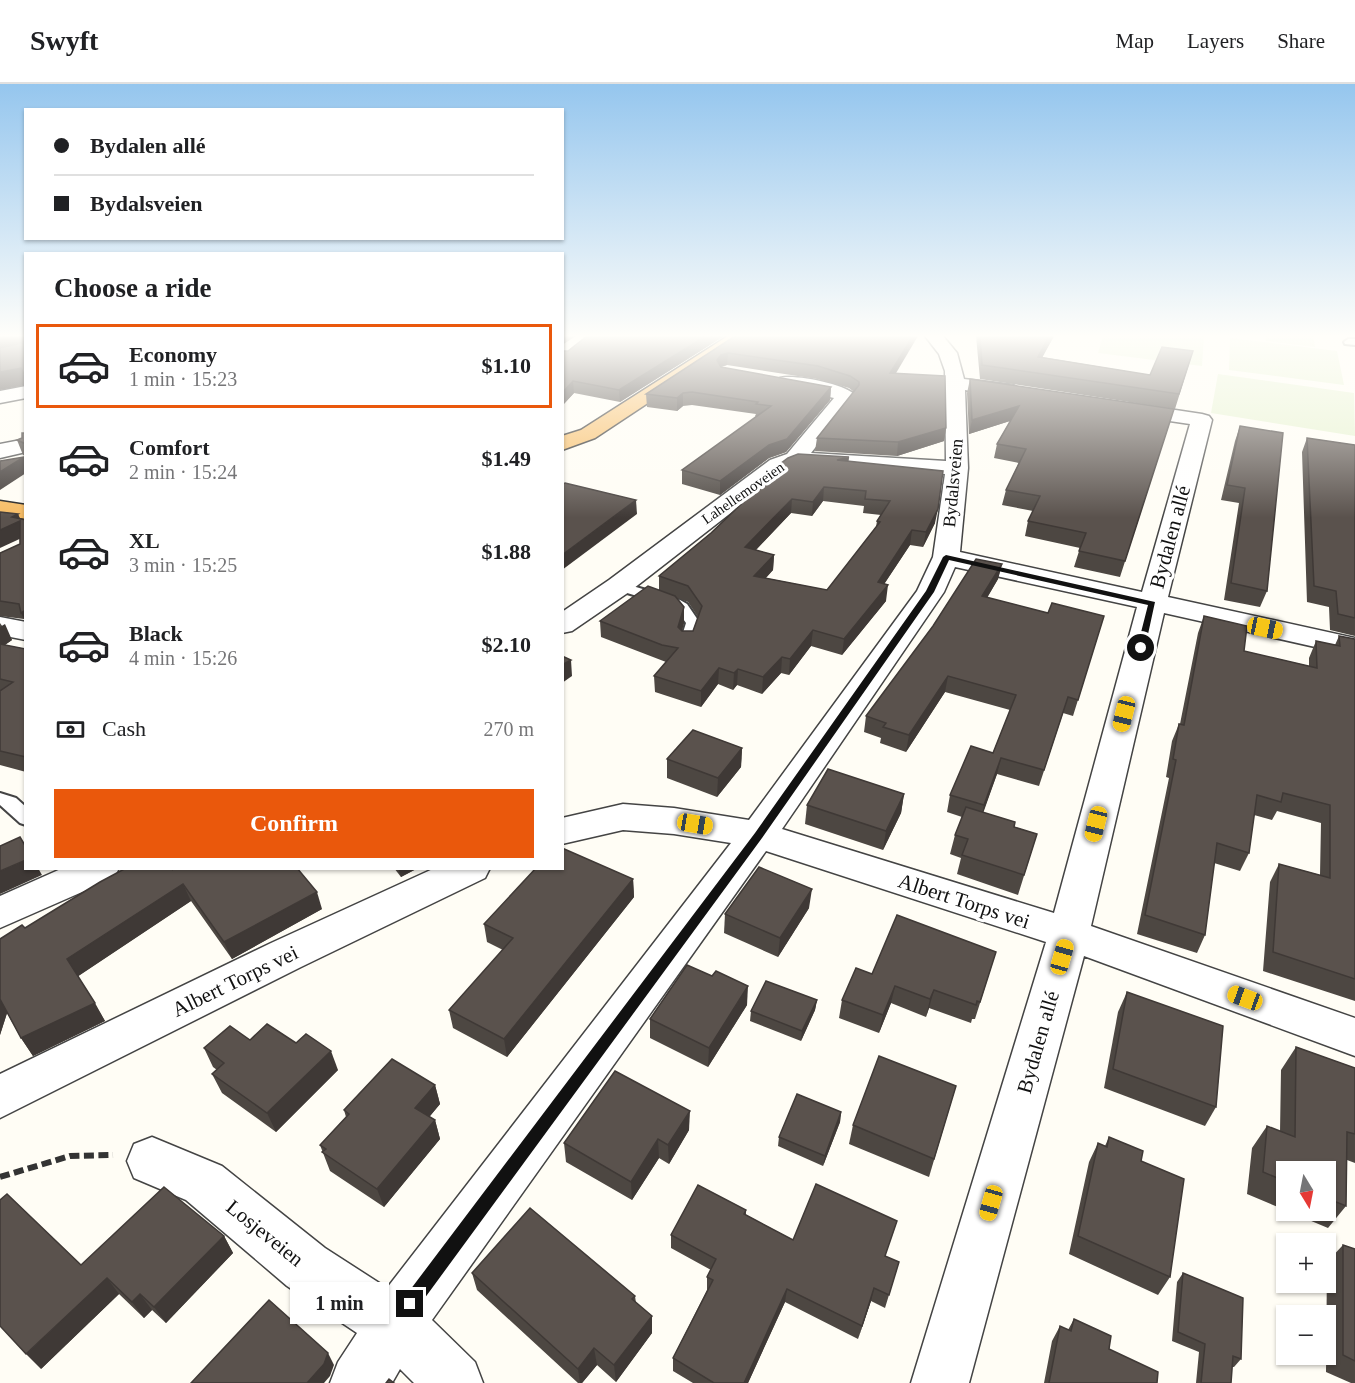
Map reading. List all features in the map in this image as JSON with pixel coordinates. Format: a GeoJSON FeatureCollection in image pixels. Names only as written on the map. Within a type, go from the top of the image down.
{"type":"FeatureCollection","features":[{"type":"Feature","properties":{"kind":"highway"},"geometry":{"type":"LineString","coordinates":[[564,443],[588,434],[646,397]]}},
{"type":"Feature","properties":{"kind":"highway"},"geometry":{"type":"LineString","coordinates":[[0,508],[24,512]]}},
{"type":"Feature","properties":{"kind":"street"},"geometry":{"type":"LineString","coordinates":[[795,459],[845,397]]}},
{"type":"Feature","properties":{"kind":"street","name":"Bydalsveien"},"geometry":{"type":"LineString","coordinates":[[359,1383],[396,1323],[758,835],[930,592],[946,557],[957,468],[958,426],[955,397]]}},
{"type":"Feature","properties":{"kind":"street","name":"Bydalen allé"},"geometry":{"type":"LineString","coordinates":[[940,1383],[1069,934],[1152,604],[1202,420],[1105,405]]}},
{"type":"Feature","properties":{"kind":"street"},"geometry":{"type":"LineString","coordinates":[[0,451],[24,445]]}},
{"type":"Feature","properties":{"kind":"street","name":"Lahellemoveien"},"geometry":{"type":"LineString","coordinates":[[564,624],[619,586],[778,465],[795,459],[957,468]]}},
{"type":"Feature","properties":{"kind":"street"},"geometry":{"type":"LineString","coordinates":[[946,557],[1355,647]]}},
{"type":"Feature","properties":{"kind":"street"},"geometry":{"type":"LineString","coordinates":[[0,626],[24,631]]}},
{"type":"Feature","properties":{"kind":"street","name":"Albert Torps vei"},"geometry":{"type":"LineString","coordinates":[[564,831],[623,817],[674,820],[758,835],[1069,934],[1355,1037]]}},
{"type":"Feature","properties":{"kind":"street"},"geometry":{"type":"LineString","coordinates":[[0,913],[96,870]]}},
{"type":"Feature","properties":{"kind":"street","name":"Albert Torps vei"},"geometry":{"type":"LineString","coordinates":[[0,1097],[286,955],[467,870]]}},
{"type":"Feature","properties":{"kind":"street","name":"Losjeveien"},"geometry":{"type":"LineString","coordinates":[[152,1161],[204,1184],[306,1267],[358,1303],[396,1323],[454,1383]]}},
{"type":"Feature","properties":{"kind":"lane"},"geometry":{"type":"LineString","coordinates":[[619,586],[682,607],[693,623],[687,642]]}},
{"type":"Feature","properties":{"kind":"lane"},"geometry":{"type":"LineString","coordinates":[[0,800],[10,802],[24,817]]}},
{"type":"Feature","properties":{"kind":"path"},"geometry":{"type":"LineString","coordinates":[[0,1177],[29,1167],[97,1152],[152,1161]]}},
{"type":"Feature","properties":{"kind":"green space"},"geometry":{"type":"Polygon","coordinates":[[[1214,397],[1354,397],[1355,436],[1211,413],[1214,397]]]}},
{"type":"Feature","properties":{"kind":"building"},"geometry":{"type":"Polygon","coordinates":[[[722,397],[823,397],[787,439],[769,445],[720,481],[682,470],[771,406],[756,404],[758,402],[722,397]]]}},
{"type":"Feature","properties":{"kind":"building"},"geometry":{"type":"Polygon","coordinates":[[[850,397],[945,397],[946,428],[898,442],[817,438],[850,397]]]}},
{"type":"Feature","properties":{"kind":"building"},"geometry":{"type":"Polygon","coordinates":[[[971,397],[1090,397],[1174,409],[1125,561],[1079,551],[1086,533],[1028,521],[1040,496],[1006,490],[1026,449],[997,444],[1019,406],[972,420],[971,397]]]}},
{"type":"Feature","properties":{"kind":"building"},"geometry":{"type":"Polygon","coordinates":[[[1240,426],[1283,433],[1267,591],[1231,583],[1245,488],[1227,485],[1240,426]]]}},
{"type":"Feature","properties":{"kind":"building"},"geometry":{"type":"Polygon","coordinates":[[[22,433],[24,433],[24,443],[17,440],[22,438],[22,433]]]}},
{"type":"Feature","properties":{"kind":"building"},"geometry":{"type":"Polygon","coordinates":[[[1307,438],[1355,445],[1355,618],[1338,614],[1336,591],[1314,586],[1307,438]]]}},
{"type":"Feature","properties":{"kind":"building"},"geometry":{"type":"Polygon","coordinates":[[[798,454],[849,457],[837,460],[943,471],[938,509],[926,532],[912,530],[878,582],[888,585],[844,639],[813,630],[790,659],[782,657],[763,677],[738,669],[734,673],[719,668],[701,691],[654,676],[678,648],[662,645],[600,621],[648,586],[675,596],[684,607],[678,627],[682,631],[693,631],[702,606],[688,586],[659,576],[711,533],[756,490],[748,488],[788,458],[798,454]],[[824,487],[813,502],[792,499],[745,547],[774,555],[754,576],[827,590],[880,522],[877,521],[890,501],[865,499],[866,491],[824,487]]]}},
{"type":"Feature","properties":{"kind":"building"},"geometry":{"type":"Polygon","coordinates":[[[24,457],[0,472],[0,461],[24,457]]]}},
{"type":"Feature","properties":{"kind":"building"},"geometry":{"type":"Polygon","coordinates":[[[565,483],[636,500],[564,554],[565,483]]]}},
{"type":"Feature","properties":{"kind":"building"},"geometry":{"type":"Polygon","coordinates":[[[0,512],[18,514],[12,517],[24,520],[24,611],[21,613],[19,604],[0,601],[0,553],[20,544],[20,521],[0,530],[0,512]]]}},
{"type":"Feature","properties":{"kind":"building"},"geometry":{"type":"Polygon","coordinates":[[[976,559],[1002,564],[982,596],[1048,613],[1052,603],[1104,616],[1078,700],[1068,697],[1044,770],[1001,758],[984,805],[950,795],[971,746],[993,753],[1016,695],[948,676],[909,735],[883,727],[886,723],[866,716],[933,626],[976,559]]]}},
{"type":"Feature","properties":{"kind":"building"},"geometry":{"type":"Polygon","coordinates":[[[1204,616],[1247,626],[1244,651],[1317,668],[1316,641],[1340,646],[1339,636],[1355,639],[1355,979],[1273,952],[1279,864],[1330,878],[1330,805],[1283,793],[1281,802],[1257,795],[1249,853],[1217,843],[1205,935],[1145,915],[1176,760],[1173,759],[1179,724],[1184,725],[1204,616]]]}},
{"type":"Feature","properties":{"kind":"building"},"geometry":{"type":"Polygon","coordinates":[[[0,644],[24,649],[24,757],[0,751],[0,691],[13,682],[0,679],[0,644]]]}},
{"type":"Feature","properties":{"kind":"building"},"geometry":{"type":"Polygon","coordinates":[[[564,657],[571,660],[564,664],[564,657]]]}},
{"type":"Feature","properties":{"kind":"building"},"geometry":{"type":"Polygon","coordinates":[[[693,730],[742,748],[718,778],[667,759],[693,730]]]}},
{"type":"Feature","properties":{"kind":"building"},"geometry":{"type":"Polygon","coordinates":[[[828,769],[904,794],[886,831],[807,805],[828,769]]]}},
{"type":"Feature","properties":{"kind":"building"},"geometry":{"type":"Polygon","coordinates":[[[966,807],[1015,822],[1014,827],[1037,834],[1024,875],[962,855],[968,839],[955,835],[966,807]]]}},
{"type":"Feature","properties":{"kind":"building"},"geometry":{"type":"Polygon","coordinates":[[[20,837],[24,844],[24,861],[0,871],[0,846],[20,837]]]}},
{"type":"Feature","properties":{"kind":"building"},"geometry":{"type":"Polygon","coordinates":[[[564,849],[633,879],[504,1039],[449,1010],[513,938],[484,924],[534,870],[564,870],[564,849]]]}},
{"type":"Feature","properties":{"kind":"building"},"geometry":{"type":"Polygon","coordinates":[[[759,867],[812,889],[780,938],[725,914],[759,867]]]}},
{"type":"Feature","properties":{"kind":"building"},"geometry":{"type":"Polygon","coordinates":[[[122,870],[299,870],[317,892],[224,942],[183,884],[67,959],[95,1003],[21,1038],[0,999],[0,939],[22,925],[25,928],[122,870]]]}},
{"type":"Feature","properties":{"kind":"building"},"geometry":{"type":"Polygon","coordinates":[[[897,915],[996,952],[980,1002],[977,1001],[976,1005],[934,990],[930,999],[895,986],[883,1015],[842,1000],[856,968],[872,974],[897,915]]]}},
{"type":"Feature","properties":{"kind":"building"},"geometry":{"type":"Polygon","coordinates":[[[687,965],[712,976],[716,971],[748,986],[709,1048],[650,1019],[687,965]]]}},
{"type":"Feature","properties":{"kind":"building"},"geometry":{"type":"Polygon","coordinates":[[[766,981],[817,1000],[802,1031],[751,1011],[766,981]]]}},
{"type":"Feature","properties":{"kind":"building"},"geometry":{"type":"Polygon","coordinates":[[[1127,992],[1223,1026],[1216,1107],[1113,1069],[1127,992]]]}},
{"type":"Feature","properties":{"kind":"building"},"geometry":{"type":"Polygon","coordinates":[[[267,1024],[296,1043],[306,1034],[331,1051],[267,1113],[212,1074],[224,1063],[204,1048],[230,1026],[250,1040],[267,1024]]]}},
{"type":"Feature","properties":{"kind":"building"},"geometry":{"type":"Polygon","coordinates":[[[1296,1047],[1355,1068],[1355,1134],[1347,1132],[1346,1206],[1336,1202],[1336,1161],[1276,1161],[1276,1177],[1263,1172],[1267,1126],[1295,1137],[1296,1047]]]}},
{"type":"Feature","properties":{"kind":"building"},"geometry":{"type":"Polygon","coordinates":[[[879,1056],[956,1086],[934,1159],[853,1125],[879,1056]]]}},
{"type":"Feature","properties":{"kind":"building"},"geometry":{"type":"Polygon","coordinates":[[[392,1059],[435,1085],[415,1108],[435,1120],[377,1189],[322,1152],[326,1149],[320,1145],[349,1114],[344,1110],[392,1059]]]}},
{"type":"Feature","properties":{"kind":"building"},"geometry":{"type":"Polygon","coordinates":[[[615,1071],[690,1111],[668,1145],[658,1139],[631,1182],[564,1143],[615,1071]]]}},
{"type":"Feature","properties":{"kind":"building"},"geometry":{"type":"Polygon","coordinates":[[[797,1094],[841,1112],[825,1156],[779,1137],[797,1094]]]}},
{"type":"Feature","properties":{"kind":"building"},"geometry":{"type":"Polygon","coordinates":[[[1109,1137],[1143,1151],[1141,1161],[1184,1179],[1170,1277],[1078,1236],[1098,1143],[1107,1147],[1109,1137]]]}},
{"type":"Feature","properties":{"kind":"building"},"geometry":{"type":"Polygon","coordinates":[[[816,1184],[897,1221],[885,1256],[899,1262],[889,1295],[874,1288],[862,1326],[787,1289],[744,1383],[714,1383],[673,1358],[713,1280],[707,1277],[716,1259],[671,1235],[698,1185],[746,1210],[744,1214],[793,1240],[816,1184]]]}},
{"type":"Feature","properties":{"kind":"building"},"geometry":{"type":"Polygon","coordinates":[[[164,1187],[224,1236],[154,1307],[140,1294],[132,1302],[107,1278],[26,1354],[0,1326],[0,1200],[7,1194],[81,1265],[164,1187]]]}},
{"type":"Feature","properties":{"kind":"building"},"geometry":{"type":"Polygon","coordinates":[[[530,1208],[635,1296],[632,1299],[652,1316],[614,1365],[594,1348],[578,1369],[472,1273],[530,1208]]]}},
{"type":"Feature","properties":{"kind":"building"},"geometry":{"type":"Polygon","coordinates":[[[1343,1245],[1355,1249],[1355,1361],[1343,1355],[1343,1245]]]}},
{"type":"Feature","properties":{"kind":"building"},"geometry":{"type":"Polygon","coordinates":[[[1183,1273],[1243,1298],[1241,1359],[1233,1356],[1231,1383],[1201,1383],[1205,1344],[1178,1332],[1183,1273]]]}},
{"type":"Feature","properties":{"kind":"building"},"geometry":{"type":"Polygon","coordinates":[[[269,1300],[328,1353],[324,1364],[307,1383],[191,1383],[269,1300]]]}},
{"type":"Feature","properties":{"kind":"building"},"geometry":{"type":"Polygon","coordinates":[[[1074,1319],[1111,1336],[1109,1349],[1158,1372],[1157,1383],[1049,1383],[1060,1326],[1071,1331],[1074,1319]]]}},
{"type":"Feature","properties":{"kind":"route"},"geometry":{"type":"LineString","coordinates":[[410,1304],[758,835],[930,592],[946,557],[1152,604],[1141,648]]}}]}
